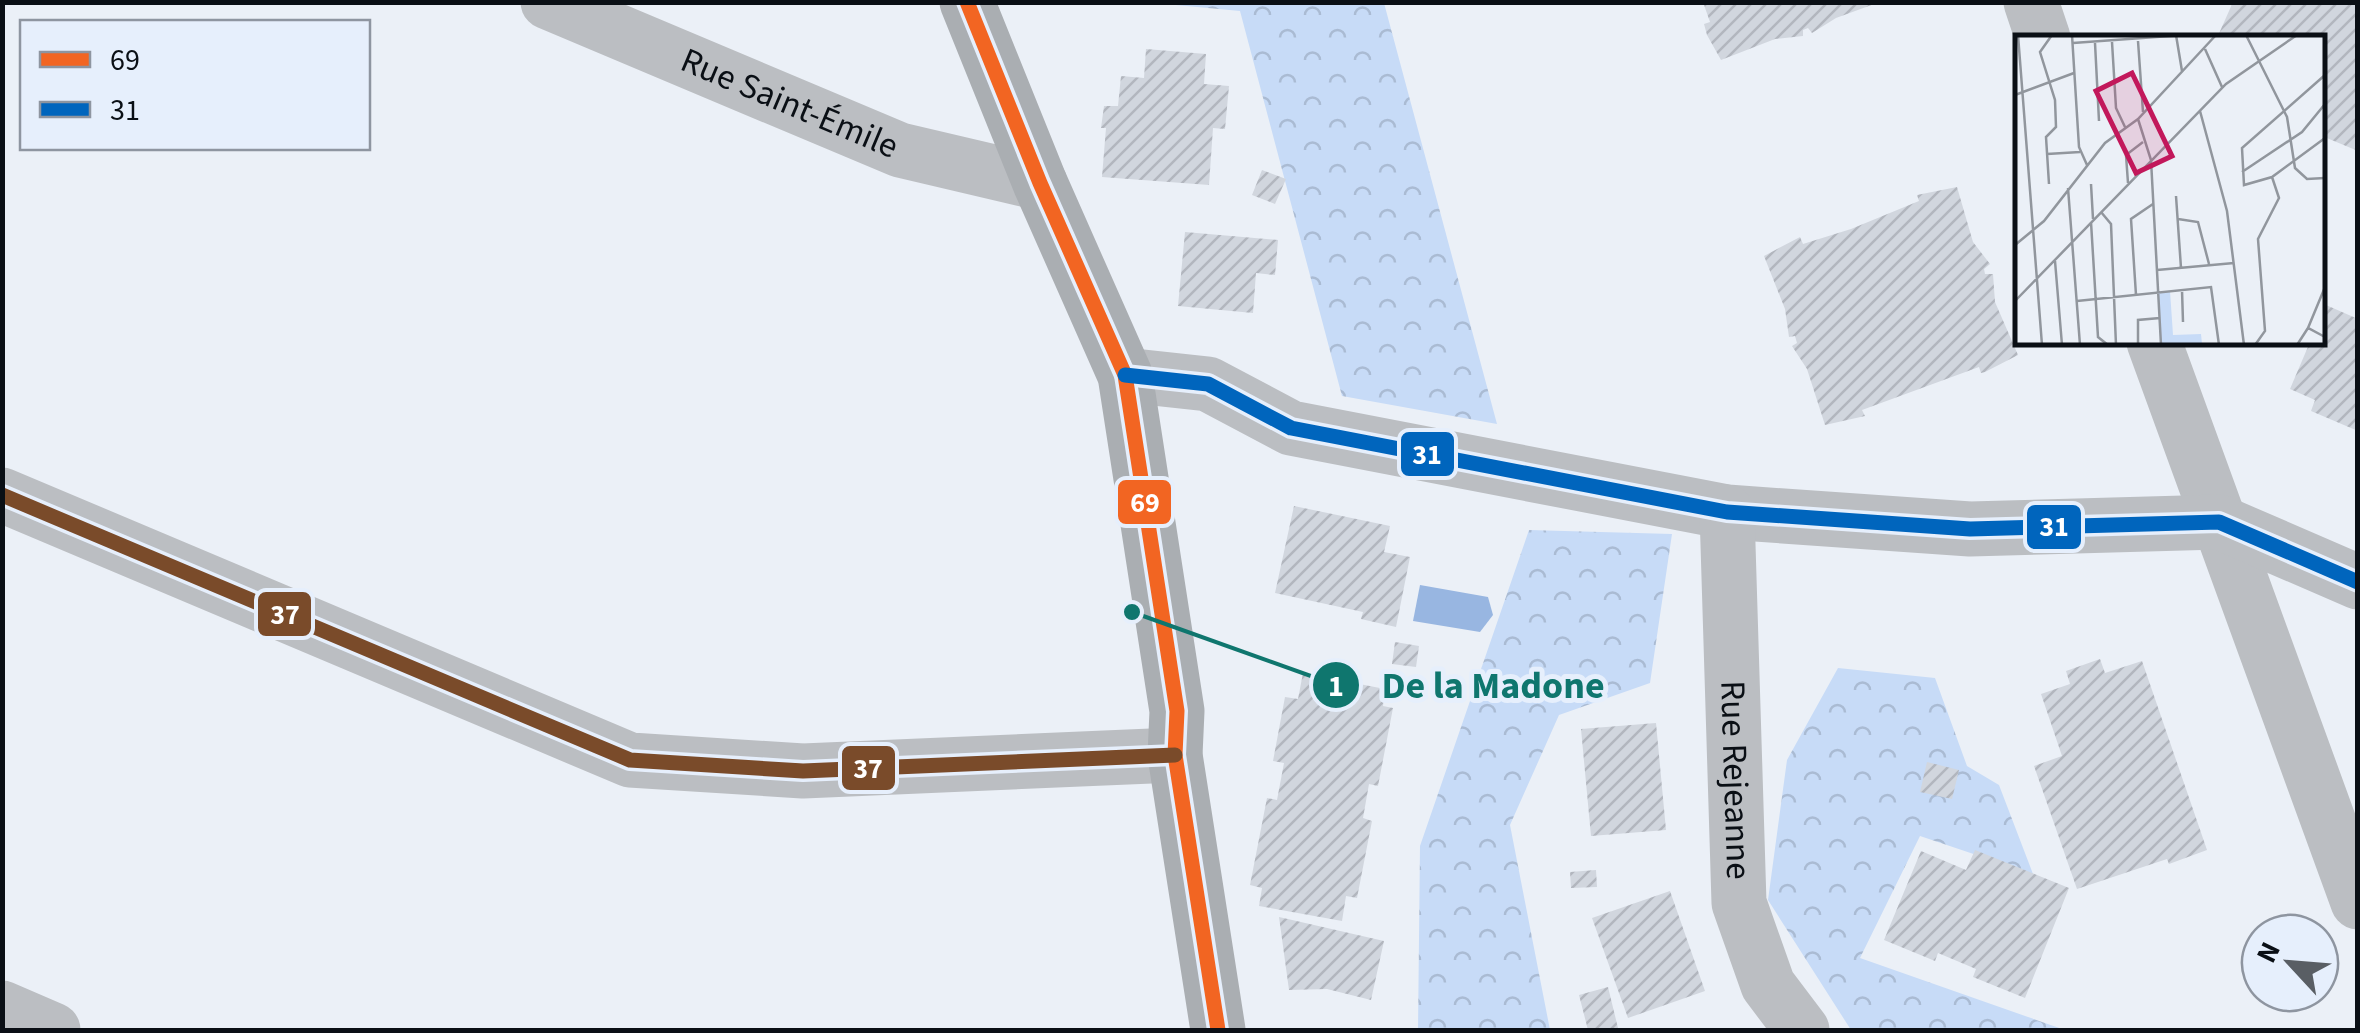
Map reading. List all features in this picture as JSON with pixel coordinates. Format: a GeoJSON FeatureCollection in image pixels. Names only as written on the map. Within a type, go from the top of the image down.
{"type":"FeatureCollection","features":[{"type":"Feature","properties":{"kind":"main road"},"geometry":{"type":"LineString","coordinates":[[966,2],[1040,184],[1125,375],[1178,710],[1175,756],[1218,1030]]}},
{"type":"Feature","properties":{"kind":"street","name":"Rue Saint-Émile"},"geometry":{"type":"LineString","coordinates":[[548,2],[900,150],[1040,184]]}},
{"type":"Feature","properties":{"kind":"street"},"geometry":{"type":"LineString","coordinates":[[2031,2],[2043,35]]}},
{"type":"Feature","properties":{"kind":"street"},"geometry":{"type":"LineString","coordinates":[[2155,345],[2219,522],[2338,787],[2358,902]]}},
{"type":"Feature","properties":{"kind":"street"},"geometry":{"type":"LineString","coordinates":[[1125,375],[1208,384],[1291,428],[1727,512],[1970,528],[2219,522],[2358,582]]}},
{"type":"Feature","properties":{"kind":"street"},"geometry":{"type":"LineString","coordinates":[[2,495],[630,760],[803,771],[1175,756]]}},
{"type":"Feature","properties":{"kind":"street","name":"Rue Rejeanne"},"geometry":{"type":"LineString","coordinates":[[1727,512],[1739,902],[1768,986],[1802,1030]]}},
{"type":"Feature","properties":{"kind":"green space"},"geometry":{"type":"Polygon","coordinates":[[[1154,3],[1384,3],[1497,424],[1342,396],[1240,11],[1154,3]]]}},
{"type":"Feature","properties":{"kind":"green space"},"geometry":{"type":"Polygon","coordinates":[[[1529,530],[1672,534],[1650,683],[1559,715],[1510,825],[1550,1030],[1418,1030],[1420,846],[1529,530]]]}},
{"type":"Feature","properties":{"kind":"green space"},"geometry":{"type":"Polygon","coordinates":[[[1838,668],[1935,678],[1967,766],[1999,785],[2033,874],[1920,836],[1860,958],[2065,1030],[1851,1030],[1768,900],[1787,760],[1838,668]]]}},
{"type":"Feature","properties":{"kind":"shaded area"},"geometry":{"type":"Polygon","coordinates":[[[1420,585],[1488,597],[1493,615],[1480,632],[1413,621],[1420,585]]]}},
{"type":"Feature","properties":{"kind":"building"},"geometry":{"type":"Polygon","coordinates":[[[1703,2],[1877,3],[1836,18],[1812,33],[1808,28],[1803,30],[1803,36],[1775,39],[1721,60],[1707,35],[1704,24],[1710,22],[1703,2]]]}},
{"type":"Feature","properties":{"kind":"building"},"geometry":{"type":"Polygon","coordinates":[[[2233,2],[2358,2],[2358,151],[2325,137],[2325,35],[2218,35],[2233,2]]]}},
{"type":"Feature","properties":{"kind":"building"},"geometry":{"type":"Polygon","coordinates":[[[1146,49],[1206,54],[1204,84],[1229,86],[1225,129],[1213,128],[1209,185],[1102,177],[1104,106],[1118,106],[1121,76],[1144,78],[1146,49]]]}},
{"type":"Feature","properties":{"kind":"building"},"geometry":{"type":"Polygon","coordinates":[[[1262,170],[1286,179],[1275,204],[1252,195],[1262,170]]]}},
{"type":"Feature","properties":{"kind":"building"},"geometry":{"type":"Polygon","coordinates":[[[1957,187],[1973,242],[1990,264],[1984,269],[1985,274],[1993,274],[1995,302],[2018,355],[1985,372],[1981,373],[1979,367],[1862,410],[1865,416],[1825,425],[1807,369],[1792,346],[1797,343],[1795,336],[1789,337],[1785,309],[1764,256],[1800,237],[1803,244],[1851,229],[1919,201],[1917,195],[1957,187]]]}},
{"type":"Feature","properties":{"kind":"building"},"geometry":{"type":"Polygon","coordinates":[[[1185,232],[1278,240],[1275,275],[1256,273],[1253,313],[1178,306],[1185,232]]]}},
{"type":"Feature","properties":{"kind":"building"},"geometry":{"type":"Polygon","coordinates":[[[2325,307],[2358,319],[2358,431],[2311,411],[2315,400],[2290,389],[2309,345],[2325,345],[2325,307]]]}},
{"type":"Feature","properties":{"kind":"building"},"geometry":{"type":"Polygon","coordinates":[[[1294,506],[1390,526],[1384,552],[1410,557],[1396,627],[1361,619],[1363,612],[1275,593],[1294,506]]]}},
{"type":"Feature","properties":{"kind":"building"},"geometry":{"type":"Polygon","coordinates":[[[1395,642],[1419,646],[1416,667],[1392,664],[1395,642]]]}},
{"type":"Feature","properties":{"kind":"building"},"geometry":{"type":"Polygon","coordinates":[[[2100,659],[2105,673],[2142,661],[2207,850],[2077,889],[2034,766],[2062,756],[2041,694],[2070,684],[2066,671],[2100,659]]]}},
{"type":"Feature","properties":{"kind":"building"},"geometry":{"type":"Polygon","coordinates":[[[1303,673],[1385,689],[1383,706],[1393,708],[1378,786],[1369,784],[1363,818],[1372,821],[1357,898],[1346,896],[1342,921],[1259,906],[1262,888],[1250,885],[1267,798],[1277,800],[1284,763],[1273,761],[1285,697],[1298,699],[1303,673]]]}},
{"type":"Feature","properties":{"kind":"building"},"geometry":{"type":"Polygon","coordinates":[[[1656,723],[1666,830],[1591,836],[1581,729],[1656,723]]]}},
{"type":"Feature","properties":{"kind":"building"},"geometry":{"type":"Polygon","coordinates":[[[1927,762],[1959,770],[1952,799],[1920,792],[1927,762]]]}},
{"type":"Feature","properties":{"kind":"building"},"geometry":{"type":"Polygon","coordinates":[[[1975,850],[2069,888],[2025,998],[1973,977],[1976,969],[1938,953],[1935,961],[1884,940],[1921,851],[1966,870],[1975,850]]]}},
{"type":"Feature","properties":{"kind":"building"},"geometry":{"type":"Polygon","coordinates":[[[1596,870],[1597,887],[1571,888],[1570,872],[1596,870]]]}},
{"type":"Feature","properties":{"kind":"building"},"geometry":{"type":"Polygon","coordinates":[[[1670,891],[1705,991],[1628,1018],[1592,918],[1670,891]]]}},
{"type":"Feature","properties":{"kind":"building"},"geometry":{"type":"Polygon","coordinates":[[[1279,917],[1384,941],[1371,1000],[1327,989],[1289,990],[1279,917]]]}},
{"type":"Feature","properties":{"kind":"building"},"geometry":{"type":"Polygon","coordinates":[[[1608,987],[1618,1028],[1588,1030],[1579,995],[1608,987]]]}},
{"type":"Feature","properties":{"kind":"transit line","name":"69"},"geometry":{"type":"LineString","coordinates":[[967,2],[1040,183],[1125,375],[1177,711],[1175,755],[1218,1030]]}},
{"type":"Feature","properties":{"kind":"transit line","name":"31"},"geometry":{"type":"LineString","coordinates":[[1125,375],[1208,384],[1291,428],[1727,512],[1970,529],[2219,522],[2358,582]]}},
{"type":"Feature","properties":{"kind":"transit line","name":"37"},"geometry":{"type":"LineString","coordinates":[[2,495],[630,760],[803,771],[1175,755]]}},
{"type":"Feature","properties":{"kind":"place","name":"De la Madone"},"geometry":{"type":"Point","coordinates":[1132,612]}}]}
